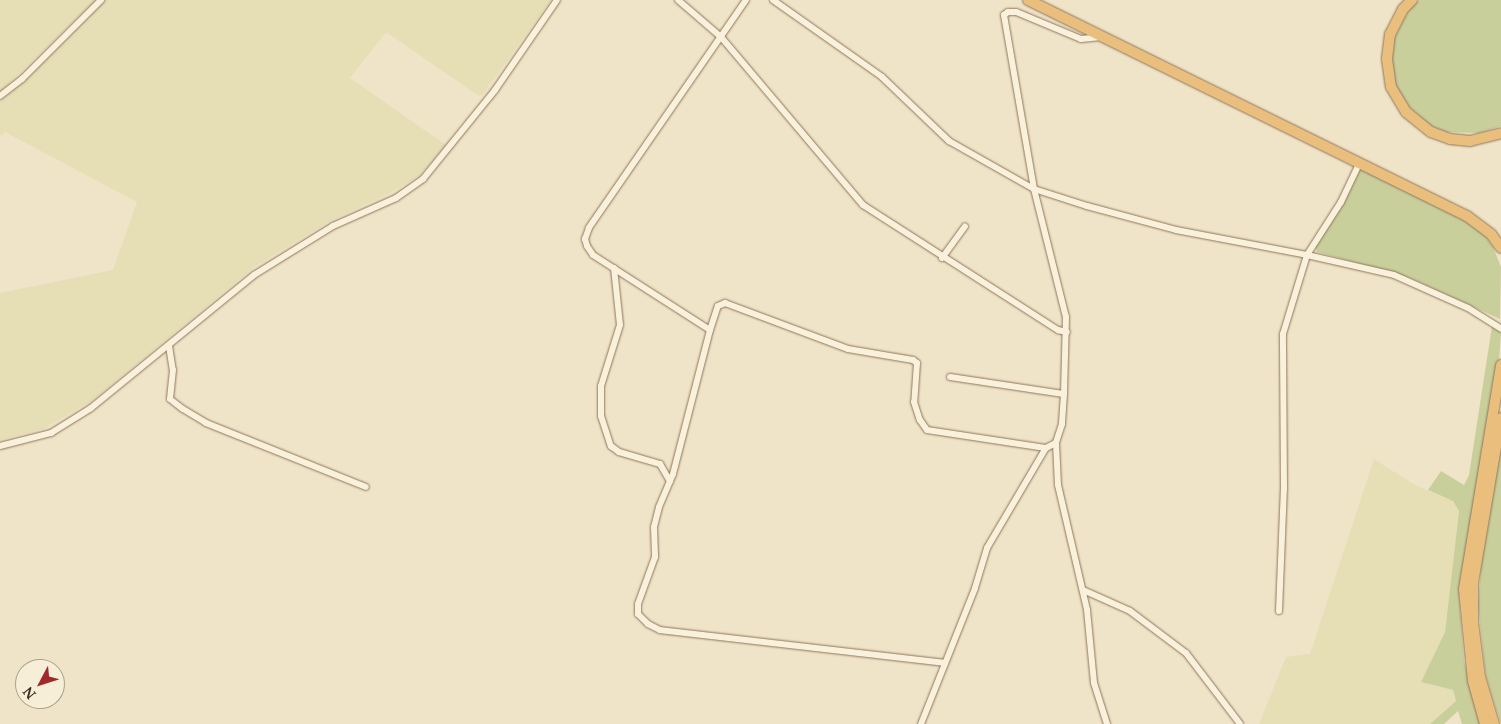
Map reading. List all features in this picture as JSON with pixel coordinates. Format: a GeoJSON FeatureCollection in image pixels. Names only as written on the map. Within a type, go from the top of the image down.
{"type":"FeatureCollection","features":[{"type":"Feature","properties":{"kind":"highway"},"geometry":{"type":"LineString","coordinates":[[1028,0],[1467,216],[1491,234],[1501,248]]}},
{"type":"Feature","properties":{"kind":"highway"},"geometry":{"type":"LineString","coordinates":[[1412,0],[1402,9],[1390,34],[1387,59],[1391,87],[1406,112],[1431,132],[1450,139],[1470,141],[1501,133]]}},
{"type":"Feature","properties":{"kind":"highway"},"geometry":{"type":"LineString","coordinates":[[1485,724],[1473,681],[1464,589],[1501,365]]}},
{"type":"Feature","properties":{"kind":"highway"},"geometry":{"type":"LineString","coordinates":[[1494,724],[1480,677],[1473,622],[1473,583],[1501,418]]}},
{"type":"Feature","properties":{"kind":"street"},"geometry":{"type":"LineString","coordinates":[[0,96],[22,79],[101,0]]}},
{"type":"Feature","properties":{"kind":"street"},"geometry":{"type":"LineString","coordinates":[[0,446],[50,433],[113,392],[254,275],[333,226],[396,198],[423,179],[490,97],[557,0]]}},
{"type":"Feature","properties":{"kind":"street"},"geometry":{"type":"LineString","coordinates":[[678,0],[721,37],[863,205],[942,258],[1058,330],[1067,332]]}},
{"type":"Feature","properties":{"kind":"street"},"geometry":{"type":"LineString","coordinates":[[710,330],[614,268],[586,246],[585,239],[589,228],[746,0]]}},
{"type":"Feature","properties":{"kind":"street"},"geometry":{"type":"LineString","coordinates":[[773,0],[882,77],[949,141],[1034,189],[1176,230],[1307,256],[1402,278],[1471,310],[1501,329]]}},
{"type":"Feature","properties":{"kind":"street"},"geometry":{"type":"LineString","coordinates":[[1104,37],[1081,38],[1016,12],[1008,12],[1004,15],[1034,189],[1067,332],[1062,424],[1056,443],[1058,486],[1083,590],[1094,683],[1107,724]]}},
{"type":"Feature","properties":{"kind":"street"},"geometry":{"type":"LineString","coordinates":[[1279,611],[1284,489],[1283,334],[1307,256],[1341,202],[1360,162]]}},
{"type":"Feature","properties":{"kind":"street"},"geometry":{"type":"LineString","coordinates":[[942,258],[965,226]]}},
{"type":"Feature","properties":{"kind":"street"},"geometry":{"type":"LineString","coordinates":[[614,268],[620,325],[601,386],[600,416],[611,446],[619,452],[660,464],[670,481]]}},
{"type":"Feature","properties":{"kind":"street"},"geometry":{"type":"LineString","coordinates":[[945,663],[746,642],[660,630],[648,624],[638,614],[638,604],[655,557],[654,527],[670,481],[718,306],[725,302],[848,349],[913,360],[917,363],[914,402],[920,420],[927,430],[1046,448]]}},
{"type":"Feature","properties":{"kind":"street"},"geometry":{"type":"LineString","coordinates":[[169,346],[173,370],[170,399],[183,409],[206,423],[366,487]]}},
{"type":"Feature","properties":{"kind":"street"},"geometry":{"type":"LineString","coordinates":[[950,377],[1064,394]]}},
{"type":"Feature","properties":{"kind":"street"},"geometry":{"type":"LineString","coordinates":[[921,724],[987,548],[1046,448],[1056,443]]}},
{"type":"Feature","properties":{"kind":"street"},"geometry":{"type":"LineString","coordinates":[[1083,590],[1130,612],[1186,653],[1240,724]]}},
{"type":"Feature","properties":{"kind":"shaded area"},"geometry":{"type":"Polygon","coordinates":[[[0,0],[96,0],[0,92],[0,0]]]}},
{"type":"Feature","properties":{"kind":"shaded area"},"geometry":{"type":"Polygon","coordinates":[[[106,0],[551,0],[483,94],[479,96],[386,32],[350,78],[446,145],[419,176],[388,194],[330,221],[254,267],[93,400],[43,429],[0,440],[0,293],[113,270],[137,202],[5,132],[2,136],[0,134],[0,99],[106,0]]]}},
{"type":"Feature","properties":{"kind":"shaded area"},"geometry":{"type":"Polygon","coordinates":[[[1374,459],[1415,485],[1453,501],[1459,510],[1445,632],[1421,682],[1453,690],[1456,701],[1430,724],[1259,724],[1286,657],[1310,654],[1374,459]]]}},
{"type":"Feature","properties":{"kind":"green space"},"geometry":{"type":"Polygon","coordinates":[[[1419,0],[1501,0],[1501,126],[1479,133],[1446,132],[1429,125],[1404,102],[1396,86],[1391,58],[1393,41],[1408,11],[1419,0]]]}},
{"type":"Feature","properties":{"kind":"green space"},"geometry":{"type":"Polygon","coordinates":[[[1360,169],[1467,221],[1484,234],[1493,247],[1501,267],[1500,319],[1408,277],[1317,252],[1315,245],[1342,207],[1360,169]]]}},
{"type":"Feature","properties":{"kind":"green space"},"geometry":{"type":"Polygon","coordinates":[[[1492,326],[1501,332],[1499,362],[1459,594],[1464,661],[1481,724],[1462,724],[1458,711],[1444,724],[1430,724],[1456,701],[1453,690],[1421,682],[1445,632],[1459,511],[1453,501],[1428,490],[1441,471],[1464,485],[1469,475],[1492,326]]]}},
{"type":"Feature","properties":{"kind":"green space"},"geometry":{"type":"Polygon","coordinates":[[[1501,445],[1501,724],[1486,676],[1478,606],[1482,556],[1501,445]]]}}]}
